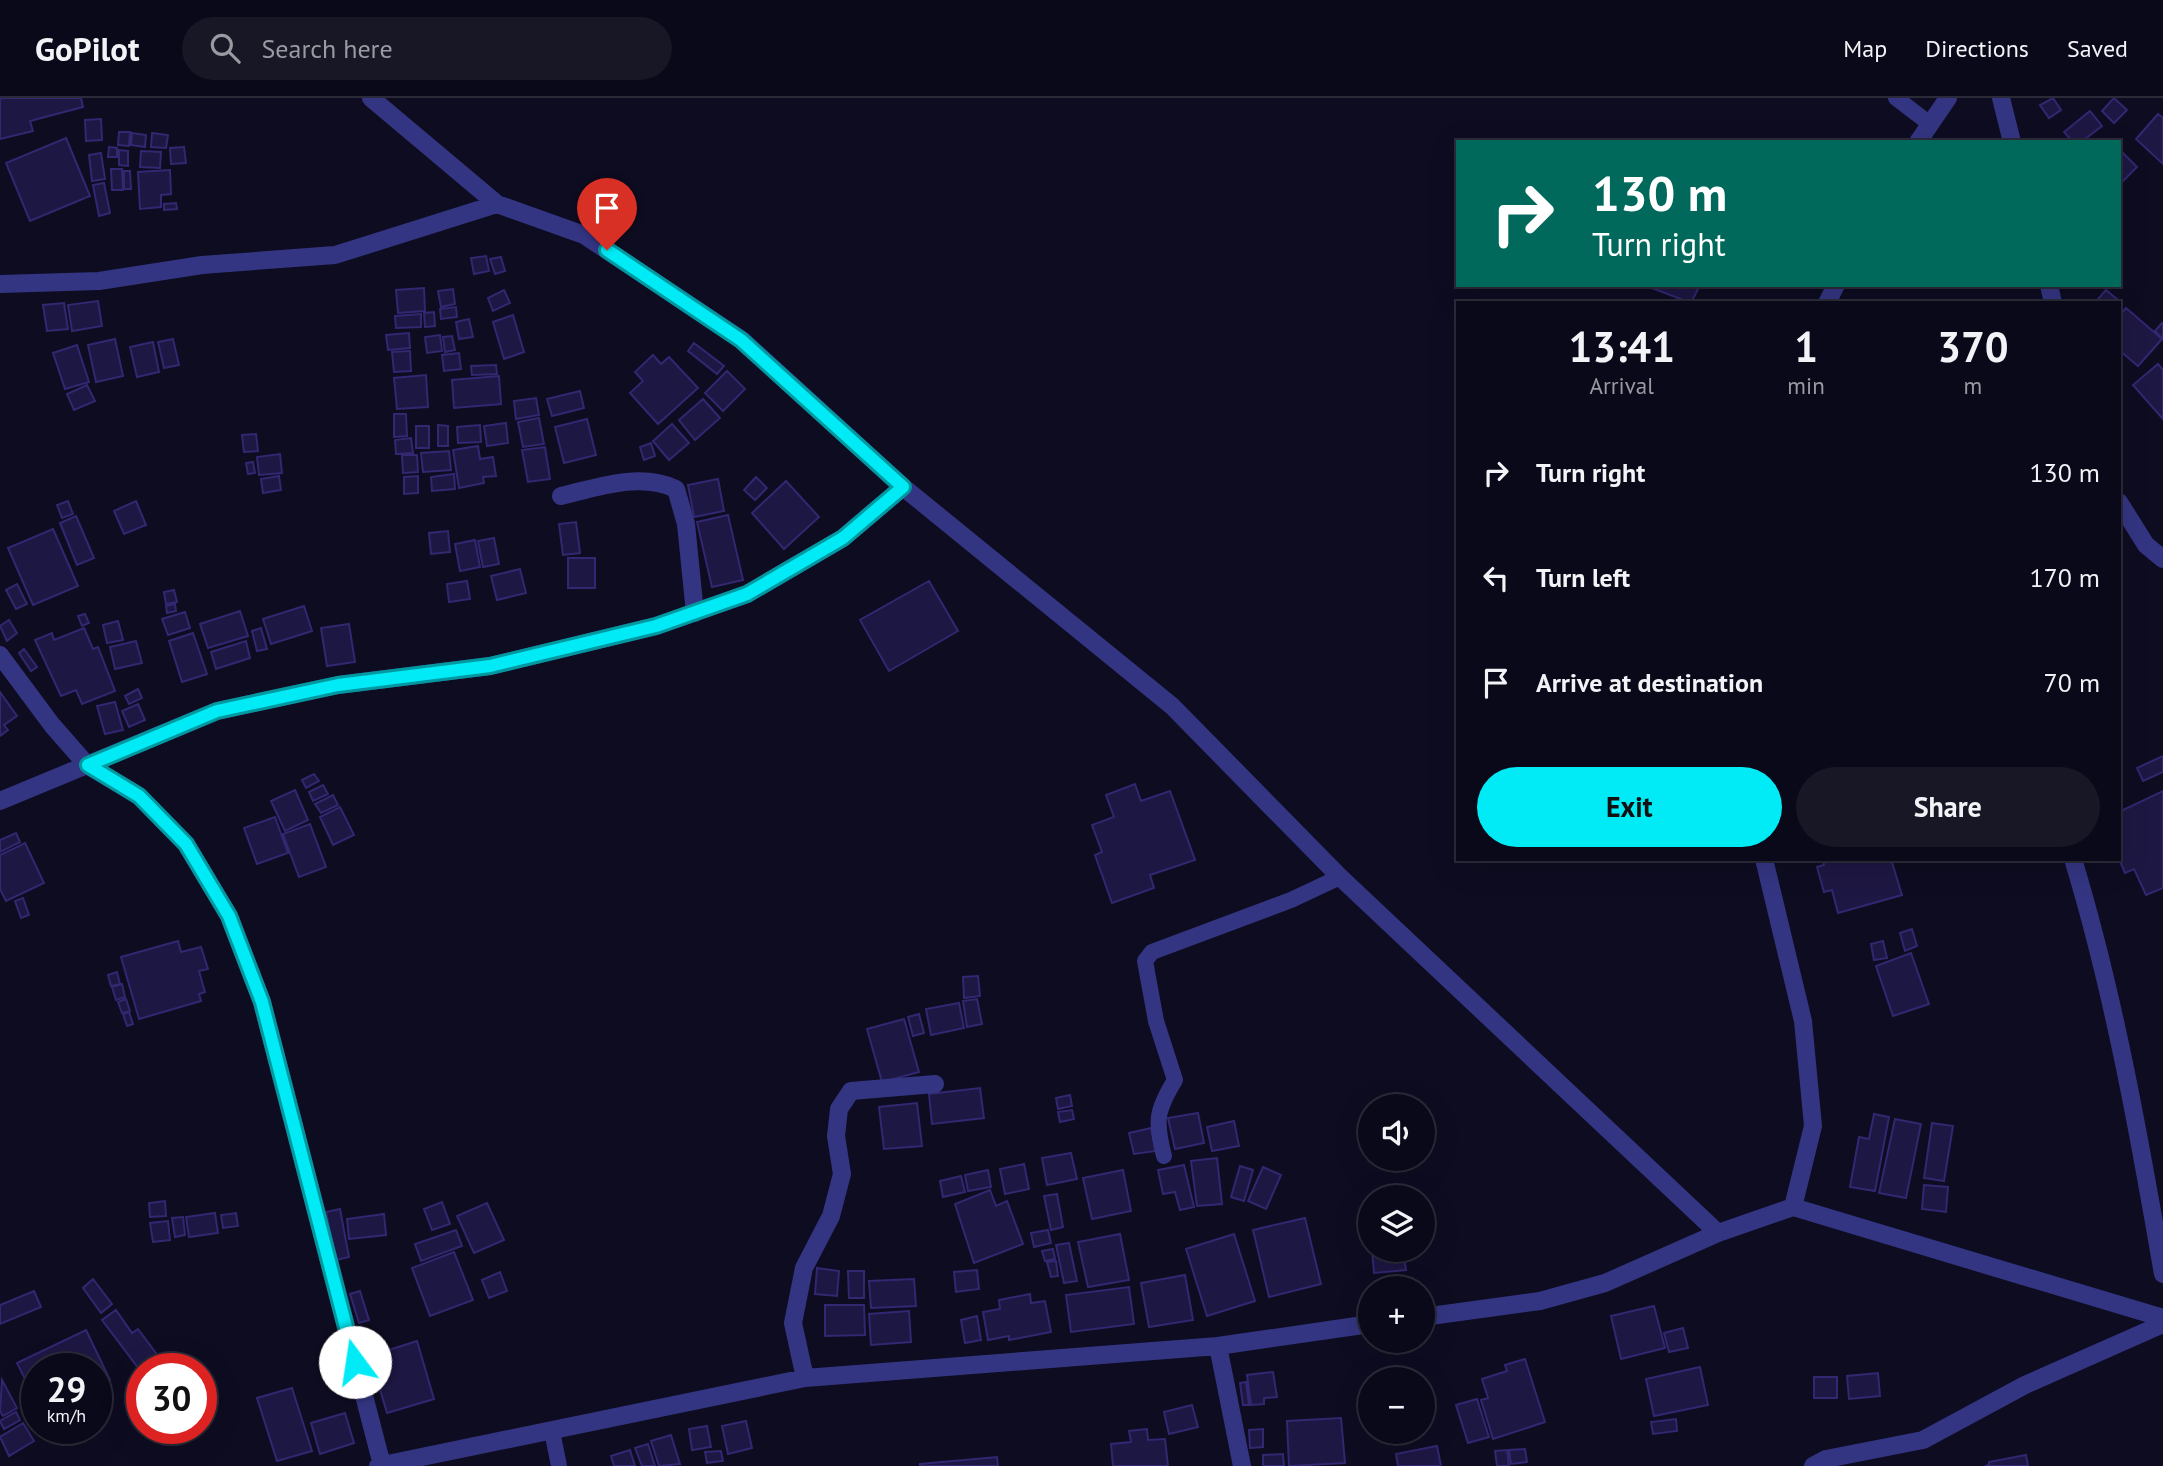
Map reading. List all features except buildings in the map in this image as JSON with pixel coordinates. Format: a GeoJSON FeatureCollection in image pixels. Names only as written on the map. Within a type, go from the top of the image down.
{"type":"FeatureCollection","features":[{"type":"Feature","properties":{"kind":"street"},"geometry":{"type":"LineString","coordinates":[[371,98],[497,204],[584,235],[741,340],[903,487],[1172,706],[1340,877],[1718,1233]]}},
{"type":"Feature","properties":{"kind":"street"},"geometry":{"type":"LineString","coordinates":[[1919,140],[1948,98]]}},
{"type":"Feature","properties":{"kind":"street"},"geometry":{"type":"LineString","coordinates":[[2001,98],[2012,140]]}},
{"type":"Feature","properties":{"kind":"street"},"geometry":{"type":"LineString","coordinates":[[0,284],[99,281],[202,265],[335,255],[497,204]]}},
{"type":"Feature","properties":{"kind":"street"},"geometry":{"type":"LineString","coordinates":[[561,496],[630,482],[659,481],[676,489],[686,524],[695,613]]}},
{"type":"Feature","properties":{"kind":"street"},"geometry":{"type":"LineString","coordinates":[[0,801],[217,711],[338,685],[490,666],[656,626],[695,613],[747,594],[843,538],[903,487]]}},
{"type":"Feature","properties":{"kind":"street"},"geometry":{"type":"LineString","coordinates":[[2121,505],[2146,545],[2163,559]]}},
{"type":"Feature","properties":{"kind":"street"},"geometry":{"type":"LineString","coordinates":[[0,655],[52,725],[88,765],[139,796],[186,844],[229,916],[262,1002],[380,1465],[805,1378],[1218,1346],[1358,1326]]}},
{"type":"Feature","properties":{"kind":"street"},"geometry":{"type":"LineString","coordinates":[[1763,861],[1803,1021],[1813,1126],[1793,1207]]}},
{"type":"Feature","properties":{"kind":"street"},"geometry":{"type":"LineString","coordinates":[[2074,861],[2096,937],[2144,1162],[2163,1274]]}},
{"type":"Feature","properties":{"kind":"street"},"geometry":{"type":"LineString","coordinates":[[805,1378],[793,1323],[804,1268],[831,1216],[842,1174],[836,1136],[839,1109],[850,1091],[935,1084]]}},
{"type":"Feature","properties":{"kind":"street"},"geometry":{"type":"LineString","coordinates":[[1435,1315],[1553,1298],[1605,1283],[1718,1233],[1793,1207],[2163,1318]]}},
{"type":"Feature","properties":{"kind":"street"},"geometry":{"type":"LineString","coordinates":[[1813,1466],[1826,1459],[1923,1440],[2025,1385],[2163,1324]]}},
{"type":"Feature","properties":{"kind":"street"},"geometry":{"type":"LineString","coordinates":[[1218,1346],[1242,1466]]}},
{"type":"Feature","properties":{"kind":"lane"},"geometry":{"type":"LineString","coordinates":[[1896,98],[1930,124]]}},
{"type":"Feature","properties":{"kind":"lane"},"geometry":{"type":"LineString","coordinates":[[1164,1156],[1156,1125],[1161,1103],[1175,1080],[1156,1021],[1145,961],[1152,952],[1291,900],[1340,877]]}},
{"type":"Feature","properties":{"kind":"lane"},"geometry":{"type":"LineString","coordinates":[[552,1431],[559,1466]]}},
{"type":"Feature","properties":{"kind":"route"},"geometry":{"type":"LineString","coordinates":[[355,1362],[262,1002],[229,916],[186,844],[139,796],[88,765],[217,711],[338,685],[490,666],[656,626],[747,594],[843,538],[903,487],[741,340],[607,250]]}}]}
